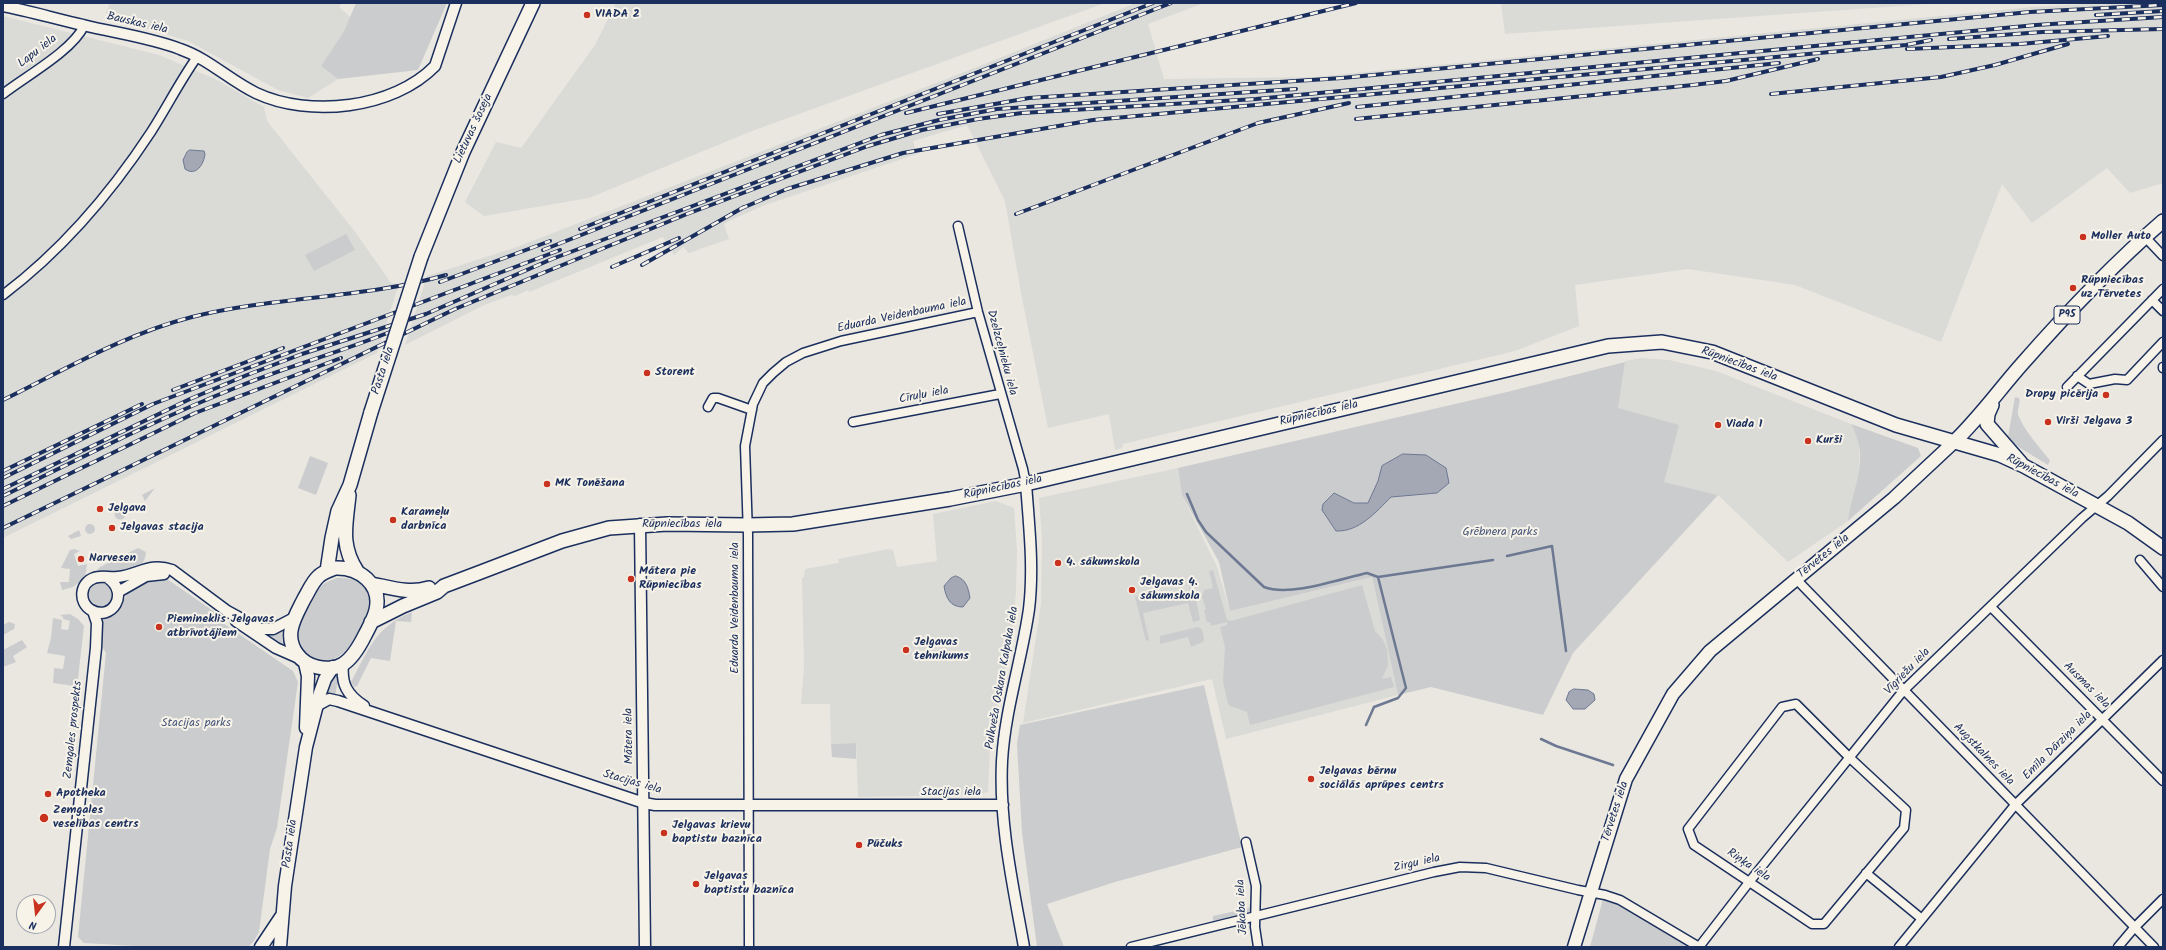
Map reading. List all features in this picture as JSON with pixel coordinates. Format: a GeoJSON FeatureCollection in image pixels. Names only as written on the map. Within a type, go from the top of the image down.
{"type":"FeatureCollection","features":[{"type":"Feature","properties":{"kind":"main road","name":"Lietuvas šoseja"},"geometry":{"type":"LineString","coordinates":[[421,257],[457,164],[533,3]]}},
{"type":"Feature","properties":{"kind":"main road","name":"Tērvetes iela"},"geometry":{"type":"LineString","coordinates":[[1574,947],[1626,779],[1673,694],[1710,651],[1894,498],[1954,442],[1974,422],[2045,338],[2145,237],[2163,222]]}},
{"type":"Feature","properties":{"kind":"main road","name":"Pasta iela"},"geometry":{"type":"LineString","coordinates":[[327,571],[338,511],[350,485],[371,412],[421,257]]}},
{"type":"Feature","properties":{"kind":"main road","name":"Rūpniecības iela"},"geometry":{"type":"LineString","coordinates":[[357,571],[372,584],[402,591],[417,592],[444,586],[562,541],[608,528],[640,524],[793,524],[950,499],[1026,484],[1608,346],[1648,342],[1662,342],[1712,352],[1884,421],[2000,455],[2024,466],[2128,523],[2163,548]]}},
{"type":"Feature","properties":{"kind":"main road"},"geometry":{"type":"LineString","coordinates":[[1994,398],[1988,414],[1987,424],[2024,466]]}},
{"type":"Feature","properties":{"kind":"main road","name":"Pasta iela"},"geometry":{"type":"LineString","coordinates":[[350,485],[345,541],[349,556],[357,571]]}},
{"type":"Feature","properties":{"kind":"main road"},"geometry":{"type":"LineString","coordinates":[[357,571],[346,568],[327,571],[314,581],[294,618],[290,636],[291,643],[303,661],[324,669],[338,666],[356,650],[372,622],[377,603],[372,584]]}},
{"type":"Feature","properties":{"kind":"main road","name":"Rūpniecības iela"},"geometry":{"type":"LineString","coordinates":[[372,622],[403,606],[437,592],[444,586]]}},
{"type":"Feature","properties":{"kind":"main road","name":"Pasta iela"},"geometry":{"type":"LineString","coordinates":[[280,947],[282,916],[307,742],[308,676],[303,661]]}},
{"type":"Feature","properties":{"kind":"main road","name":"Pasta iela"},"geometry":{"type":"LineString","coordinates":[[307,742],[325,679],[338,666]]}},
{"type":"Feature","properties":{"kind":"main road"},"geometry":{"type":"LineString","coordinates":[[260,947],[282,916]]}},
{"type":"Feature","properties":{"kind":"street","name":"Bauskas iela"},"geometry":{"type":"LineString","coordinates":[[3,6],[162,43],[209,62],[255,92],[286,103],[334,106],[377,100],[402,91],[428,73],[435,66],[456,3]]}},
{"type":"Feature","properties":{"kind":"street","name":"Lapu iela"},"geometry":{"type":"LineString","coordinates":[[3,94],[51,60],[80,34],[84,26]]}},
{"type":"Feature","properties":{"kind":"street"},"geometry":{"type":"LineString","coordinates":[[3,295],[51,254],[96,205],[151,132],[197,57]]}},
{"type":"Feature","properties":{"kind":"street","name":"Dzelzceļnieku iela"},"geometry":{"type":"LineString","coordinates":[[958,226],[978,312],[1026,484]]}},
{"type":"Feature","properties":{"kind":"street"},"geometry":{"type":"LineString","coordinates":[[2145,237],[2163,256]]}},
{"type":"Feature","properties":{"kind":"street"},"geometry":{"type":"LineString","coordinates":[[2067,387],[2163,289]]}},
{"type":"Feature","properties":{"kind":"street"},"geometry":{"type":"LineString","coordinates":[[2152,300],[2163,311]]}},
{"type":"Feature","properties":{"kind":"street","name":"Eduarda Veidenbauma iela"},"geometry":{"type":"LineString","coordinates":[[749,947],[746,446],[752,410],[763,383],[786,362],[803,353],[841,341],[978,312]]}},
{"type":"Feature","properties":{"kind":"street"},"geometry":{"type":"LineString","coordinates":[[2077,376],[2089,384],[2115,379],[2127,380],[2163,342]]}},
{"type":"Feature","properties":{"kind":"street","name":"Cīruļu iela"},"geometry":{"type":"LineString","coordinates":[[853,422],[1000,394]]}},
{"type":"Feature","properties":{"kind":"street"},"geometry":{"type":"LineString","coordinates":[[708,407],[713,398],[718,398],[752,410]]}},
{"type":"Feature","properties":{"kind":"street","name":"Vīgriežu iela"},"geometry":{"type":"LineString","coordinates":[[1699,947],[1903,690],[2082,518],[2097,506],[2163,440]]}},
{"type":"Feature","properties":{"kind":"street","name":"Pulkveža Oskara Kalpaka iela"},"geometry":{"type":"LineString","coordinates":[[1024,947],[1005,846],[1003,805],[1004,749],[1029,607],[1030,548],[1026,484]]}},
{"type":"Feature","properties":{"kind":"street","name":"Mātera iela"},"geometry":{"type":"LineString","coordinates":[[640,524],[645,947]]}},
{"type":"Feature","properties":{"kind":"street"},"geometry":{"type":"LineString","coordinates":[[2140,560],[2163,586]]}},
{"type":"Feature","properties":{"kind":"street"},"geometry":{"type":"LineString","coordinates":[[108,578],[117,586],[118,598],[113,607],[104,612],[93,611],[84,604],[82,598],[84,587],[90,579],[96,577],[108,578],[127,575],[142,569],[158,568],[172,570],[227,611],[260,629],[273,629],[294,618]]}},
{"type":"Feature","properties":{"kind":"street"},"geometry":{"type":"LineString","coordinates":[[118,592],[146,576],[155,574],[182,578]]}},
{"type":"Feature","properties":{"kind":"street","name":"Augstkalnes iela"},"geometry":{"type":"LineString","coordinates":[[1796,579],[2154,947]]}},
{"type":"Feature","properties":{"kind":"street","name":"Ausmas iela"},"geometry":{"type":"LineString","coordinates":[[1991,607],[2163,781]]}},
{"type":"Feature","properties":{"kind":"street","name":"Zemgales prospekts"},"geometry":{"type":"LineString","coordinates":[[64,947],[96,648],[97,623],[93,611]]}},
{"type":"Feature","properties":{"kind":"street"},"geometry":{"type":"LineString","coordinates":[[227,611],[231,618],[256,636],[276,648],[303,661]]}},
{"type":"Feature","properties":{"kind":"street","name":"Emīla Dārziņa iela"},"geometry":{"type":"LineString","coordinates":[[1899,947],[2015,805],[2163,660]]}},
{"type":"Feature","properties":{"kind":"street"},"geometry":{"type":"LineString","coordinates":[[338,666],[346,691],[352,699],[370,711]]}},
{"type":"Feature","properties":{"kind":"street","name":"Stacijas iela"},"geometry":{"type":"LineString","coordinates":[[318,705],[328,699],[370,711],[644,803],[665,806],[747,804],[1003,805]]}},
{"type":"Feature","properties":{"kind":"street","name":"Riņķa iela"},"geometry":{"type":"LineString","coordinates":[[1796,704],[1850,758],[1906,810],[1904,828],[1824,924],[1812,924],[1750,881],[1694,845],[1688,829],[1782,707],[1796,704]]}},
{"type":"Feature","properties":{"kind":"street","name":"Jēkaba iela"},"geometry":{"type":"LineString","coordinates":[[1246,842],[1256,886],[1254,916],[1258,947]]}},
{"type":"Feature","properties":{"kind":"street","name":"Zirgu iela"},"geometry":{"type":"LineString","coordinates":[[1131,947],[1460,867],[1472,866],[1498,870],[1620,900],[1699,947]]}},
{"type":"Feature","properties":{"kind":"street"},"geometry":{"type":"LineString","coordinates":[[1866,873],[1922,919]]}},
{"type":"Feature","properties":{"kind":"street"},"geometry":{"type":"LineString","coordinates":[[2118,947],[2134,928],[2163,900]]}},
{"type":"Feature","properties":{"kind":"shaded area"},"geometry":{"type":"Polygon","coordinates":[[[110,3],[342,3],[339,7],[350,17],[344,31],[321,66],[338,79],[308,98],[278,90],[188,41],[116,19],[106,13],[110,3]]]}},
{"type":"Feature","properties":{"kind":"shaded area"},"geometry":{"type":"Polygon","coordinates":[[[616,3],[1105,3],[752,131],[589,198],[484,216],[465,202],[496,142],[521,148],[595,45],[616,3]]]}},
{"type":"Feature","properties":{"kind":"shaded area"},"geometry":{"type":"Polygon","coordinates":[[[1136,3],[1204,3],[1148,24],[1164,79],[1315,77],[2032,7],[2104,3],[2163,3],[2163,183],[2130,193],[2107,168],[2032,223],[2002,184],[1941,342],[1795,285],[1688,269],[1575,285],[1579,326],[1515,351],[1123,444],[1122,448],[1115,450],[1109,414],[1048,428],[1021,293],[1005,201],[967,125],[913,141],[917,154],[765,205],[733,219],[724,224],[729,239],[689,253],[683,247],[674,255],[663,237],[529,292],[528,290],[515,296],[511,295],[482,306],[405,345],[427,276],[517,247],[977,67],[1136,3]]]}},
{"type":"Feature","properties":{"kind":"shaded area"},"geometry":{"type":"Polygon","coordinates":[[[1501,3],[1942,3],[1505,34],[1501,3]]]}},
{"type":"Feature","properties":{"kind":"shaded area"},"geometry":{"type":"Polygon","coordinates":[[[3,16],[159,55],[215,79],[264,107],[267,121],[356,233],[391,283],[399,284],[377,353],[3,538],[3,16]]]}},
{"type":"Feature","properties":{"kind":"shaded area"},"geometry":{"type":"Polygon","coordinates":[[[190,150],[204,151],[205,154],[203,162],[199,168],[193,171],[185,169],[183,160],[187,152],[190,150]]]}},
{"type":"Feature","properties":{"kind":"shaded area"},"geometry":{"type":"Polygon","coordinates":[[[1641,358],[1669,360],[1716,371],[1851,424],[1859,440],[1860,475],[1848,521],[1788,562],[1718,495],[1664,482],[1618,408],[1625,361],[1641,358]]]}},
{"type":"Feature","properties":{"kind":"shaded area"},"geometry":{"type":"Polygon","coordinates":[[[1403,454],[1426,455],[1446,468],[1449,483],[1437,493],[1391,497],[1373,515],[1360,525],[1336,531],[1322,510],[1323,504],[1334,493],[1354,503],[1368,503],[1378,481],[1382,466],[1403,454]]]}},
{"type":"Feature","properties":{"kind":"shaded area","name":"Jelgavas 4. sākumskola"},"geometry":{"type":"Polygon","coordinates":[[[1178,468],[1182,495],[1217,567],[1230,611],[1372,577],[1398,695],[1226,739],[1212,679],[1023,723],[1041,604],[1042,538],[1039,498],[1178,468]]]}},
{"type":"Feature","properties":{"kind":"shaded area","name":"Jelgavas tehnikums"},"geometry":{"type":"Polygon","coordinates":[[[996,501],[1014,508],[1017,551],[1016,592],[1012,634],[990,746],[988,792],[977,795],[858,797],[856,743],[831,744],[830,704],[801,704],[804,667],[802,578],[804,577],[805,569],[839,563],[838,559],[888,549],[893,550],[897,567],[937,561],[933,514],[996,501]]]}},
{"type":"Feature","properties":{"kind":"shaded area"},"geometry":{"type":"Polygon","coordinates":[[[956,576],[965,582],[969,591],[970,598],[963,607],[952,604],[949,601],[944,586],[951,578],[956,576]]]}},
{"type":"Feature","properties":{"kind":"shaded area"},"geometry":{"type":"Polygon","coordinates":[[[1574,689],[1588,690],[1594,694],[1595,700],[1585,709],[1573,709],[1566,700],[1569,692],[1574,689]]]}},
{"type":"Feature","properties":{"kind":"green space"},"geometry":{"type":"Polygon","coordinates":[[[356,3],[447,3],[418,70],[338,79],[321,66],[344,31],[356,3]]]}},
{"type":"Feature","properties":{"kind":"green space"},"geometry":{"type":"Polygon","coordinates":[[[346,234],[355,250],[314,271],[305,255],[346,234]]]}},
{"type":"Feature","properties":{"kind":"green space","name":"Grēbnera parks"},"geometry":{"type":"Polygon","coordinates":[[[1625,362],[1618,408],[1679,425],[1664,482],[1718,495],[1573,653],[1543,715],[1431,687],[1398,695],[1372,577],[1230,611],[1219,562],[1182,495],[1178,468],[1507,392],[1625,362]]]}},
{"type":"Feature","properties":{"kind":"green space"},"geometry":{"type":"Polygon","coordinates":[[[2015,397],[2019,398],[2018,414],[2020,419],[2032,438],[2050,460],[2048,465],[2017,446],[2008,437],[2015,397]]]}},
{"type":"Feature","properties":{"kind":"green space"},"geometry":{"type":"Polygon","coordinates":[[[1851,424],[1918,448],[1921,456],[1848,521],[1860,461],[1860,450],[1857,437],[1851,424]]]}},
{"type":"Feature","properties":{"kind":"green space"},"geometry":{"type":"Polygon","coordinates":[[[310,456],[328,463],[316,495],[298,488],[310,456]]]}},
{"type":"Feature","properties":{"kind":"green space"},"geometry":{"type":"Polygon","coordinates":[[[155,488],[145,501],[142,495],[155,488]]]}},
{"type":"Feature","properties":{"kind":"green space"},"geometry":{"type":"Polygon","coordinates":[[[120,508],[124,510],[126,514],[124,518],[120,520],[116,518],[114,514],[116,510],[120,508]]]}},
{"type":"Feature","properties":{"kind":"green space"},"geometry":{"type":"Polygon","coordinates":[[[88,524],[92,524],[94,525],[94,533],[88,534],[85,531],[85,527],[88,524]]]}},
{"type":"Feature","properties":{"kind":"green space"},"geometry":{"type":"Polygon","coordinates":[[[79,530],[81,536],[71,539],[68,536],[79,530]]]}},
{"type":"Feature","properties":{"kind":"green space"},"geometry":{"type":"Polygon","coordinates":[[[138,548],[146,552],[144,560],[140,566],[135,569],[121,572],[98,572],[97,570],[100,567],[138,548]]]}},
{"type":"Feature","properties":{"kind":"green space"},"geometry":{"type":"Polygon","coordinates":[[[74,549],[80,551],[74,554],[78,566],[87,564],[85,578],[73,587],[62,590],[60,582],[69,582],[70,569],[61,568],[70,550],[74,549]]]}},
{"type":"Feature","properties":{"kind":"green space"},"geometry":{"type":"Polygon","coordinates":[[[1213,570],[1227,620],[1231,621],[1362,585],[1375,631],[1383,640],[1387,649],[1388,665],[1382,679],[1391,677],[1394,687],[1250,725],[1247,712],[1230,706],[1228,703],[1223,681],[1225,647],[1220,627],[1227,625],[1227,622],[1211,626],[1210,622],[1207,622],[1204,610],[1206,609],[1202,597],[1204,590],[1213,588],[1209,571],[1213,570]]]}},
{"type":"Feature","properties":{"kind":"green space","name":"Stacijas parks"},"geometry":{"type":"Polygon","coordinates":[[[160,578],[167,579],[216,613],[220,621],[293,671],[298,682],[277,828],[270,849],[259,932],[254,941],[248,947],[152,947],[84,943],[78,937],[106,653],[101,645],[103,620],[117,613],[128,592],[149,580],[160,578]]]}},
{"type":"Feature","properties":{"kind":"green space"},"geometry":{"type":"Polygon","coordinates":[[[337,578],[358,581],[364,586],[368,592],[368,608],[361,627],[349,647],[338,657],[324,661],[307,655],[301,649],[298,643],[299,627],[305,611],[321,586],[324,583],[337,578]]]}},
{"type":"Feature","properties":{"kind":"green space"},"geometry":{"type":"Polygon","coordinates":[[[1192,579],[1200,620],[1193,622],[1188,603],[1143,613],[1149,640],[1146,641],[1135,597],[1146,594],[1148,602],[1190,591],[1188,580],[1192,579]]]}},
{"type":"Feature","properties":{"kind":"green space"},"geometry":{"type":"Polygon","coordinates":[[[100,582],[109,586],[113,595],[109,604],[100,608],[91,604],[87,595],[91,586],[100,582]]]}},
{"type":"Feature","properties":{"kind":"green space"},"geometry":{"type":"Polygon","coordinates":[[[412,612],[411,622],[396,621],[390,661],[371,658],[357,686],[354,687],[351,682],[374,640],[389,625],[399,618],[412,612]]]}},
{"type":"Feature","properties":{"kind":"green space"},"geometry":{"type":"Polygon","coordinates":[[[70,614],[78,619],[84,626],[77,685],[75,686],[53,683],[54,668],[63,669],[65,656],[47,653],[51,638],[53,618],[62,620],[61,629],[68,630],[70,621],[63,619],[60,615],[70,614]]]}},
{"type":"Feature","properties":{"kind":"green space"},"geometry":{"type":"Polygon","coordinates":[[[9,622],[15,624],[14,629],[3,635],[3,625],[9,622]]]}},
{"type":"Feature","properties":{"kind":"green space"},"geometry":{"type":"Polygon","coordinates":[[[1198,627],[1202,629],[1204,639],[1203,642],[1191,647],[1188,637],[1160,644],[1160,636],[1198,627]]]}},
{"type":"Feature","properties":{"kind":"green space"},"geometry":{"type":"Polygon","coordinates":[[[282,632],[283,647],[266,636],[282,632]]]}},
{"type":"Feature","properties":{"kind":"green space"},"geometry":{"type":"Polygon","coordinates":[[[22,640],[27,647],[13,656],[16,662],[3,667],[3,650],[22,640]]]}},
{"type":"Feature","properties":{"kind":"green space"},"geometry":{"type":"Polygon","coordinates":[[[337,675],[340,684],[337,685],[335,697],[326,694],[329,684],[337,675]]]}},
{"type":"Feature","properties":{"kind":"green space"},"geometry":{"type":"Polygon","coordinates":[[[1204,685],[1242,847],[1115,882],[1047,904],[1064,947],[1037,947],[1022,833],[1017,744],[1020,725],[1204,685]]]}},
{"type":"Feature","properties":{"kind":"green space"},"geometry":{"type":"Polygon","coordinates":[[[856,743],[856,759],[832,757],[831,744],[856,743]]]}},
{"type":"Feature","properties":{"kind":"green space"},"geometry":{"type":"Polygon","coordinates":[[[1253,895],[1251,910],[1247,914],[1213,921],[1213,916],[1249,908],[1251,902],[1250,896],[1253,895]]]}},
{"type":"Feature","properties":{"kind":"green space"},"geometry":{"type":"Polygon","coordinates":[[[1603,899],[1623,905],[1691,947],[1590,947],[1603,899]]]}},
{"type":"Feature","properties":{"kind":"waterway"},"geometry":{"type":"LineString","coordinates":[[1187,494],[1198,520],[1206,532],[1264,587],[1275,590],[1301,589],[1367,573],[1378,577],[1406,688],[1398,698],[1374,707],[1366,725]]}},
{"type":"Feature","properties":{"kind":"waterway"},"geometry":{"type":"LineString","coordinates":[[1507,556],[1552,546],[1566,651]]}},
{"type":"Feature","properties":{"kind":"waterway"},"geometry":{"type":"LineString","coordinates":[[1378,577],[1493,560]]}},
{"type":"Feature","properties":{"kind":"waterway"},"geometry":{"type":"LineString","coordinates":[[1541,739],[1556,746],[1613,765]]}},
{"type":"Feature","properties":{"kind":"railway"},"geometry":{"type":"LineString","coordinates":[[580,229],[1153,3]]}},
{"type":"Feature","properties":{"kind":"railway"},"geometry":{"type":"LineString","coordinates":[[543,250],[1171,3]]}},
{"type":"Feature","properties":{"kind":"railway"},"geometry":{"type":"LineString","coordinates":[[906,113],[1356,3]]}},
{"type":"Feature","properties":{"kind":"railway"},"geometry":{"type":"LineString","coordinates":[[938,114],[1029,98],[1342,78],[2030,12],[2163,5]]}},
{"type":"Feature","properties":{"kind":"railway"},"geometry":{"type":"LineString","coordinates":[[2096,15],[2163,11]]}},
{"type":"Feature","properties":{"kind":"railway"},"geometry":{"type":"LineString","coordinates":[[3,528],[455,309],[687,214],[868,146],[922,130],[978,119],[1022,113],[1256,99],[2036,25],[2163,17]]}},
{"type":"Feature","properties":{"kind":"railway"},"geometry":{"type":"LineString","coordinates":[[1949,39],[2042,32],[2163,29]]}},
{"type":"Feature","properties":{"kind":"railway"},"geometry":{"type":"LineString","coordinates":[[1907,49],[2020,44],[2108,36]]}},
{"type":"Feature","properties":{"kind":"railway"},"geometry":{"type":"LineString","coordinates":[[740,209],[787,189],[903,153],[1093,120],[1906,45],[1931,40]]}},
{"type":"Feature","properties":{"kind":"railway"},"geometry":{"type":"LineString","coordinates":[[1771,94],[1941,77],[1995,65],[2068,44]]}},
{"type":"Feature","properties":{"kind":"railway"},"geometry":{"type":"LineString","coordinates":[[1356,119],[1726,81],[1818,59]]}},
{"type":"Feature","properties":{"kind":"railway"},"geometry":{"type":"LineString","coordinates":[[1357,107],[1779,63]]}},
{"type":"Feature","properties":{"kind":"railway"},"geometry":{"type":"LineString","coordinates":[[3,489],[190,399],[247,375],[302,354],[426,314],[552,259],[881,135],[939,120],[997,109],[1296,89]]}},
{"type":"Feature","properties":{"kind":"railway"},"geometry":{"type":"LineString","coordinates":[[1016,214],[1258,123],[1349,103]]}},
{"type":"Feature","properties":{"kind":"railway"},"geometry":{"type":"LineString","coordinates":[[642,265],[744,207]]}},
{"type":"Feature","properties":{"kind":"railway"},"geometry":{"type":"LineString","coordinates":[[612,267],[679,238]]}},
{"type":"Feature","properties":{"kind":"railway"},"geometry":{"type":"LineString","coordinates":[[440,282],[550,241]]}},
{"type":"Feature","properties":{"kind":"railway"},"geometry":{"type":"LineString","coordinates":[[3,478],[153,404],[560,250]]}},
{"type":"Feature","properties":{"kind":"railway"},"geometry":{"type":"LineString","coordinates":[[3,400],[95,354],[167,324],[223,310],[383,289],[446,275]]}},
{"type":"Feature","properties":{"kind":"railway"},"geometry":{"type":"LineString","coordinates":[[3,496],[120,439],[210,398],[260,378],[362,343],[402,327]]}},
{"type":"Feature","properties":{"kind":"railway"},"geometry":{"type":"LineString","coordinates":[[173,390],[283,348]]}},
{"type":"Feature","properties":{"kind":"railway"},"geometry":{"type":"LineString","coordinates":[[3,506],[195,413],[341,358]]}},
{"type":"Feature","properties":{"kind":"railway"},"geometry":{"type":"LineString","coordinates":[[3,471],[142,404]]}},
{"type":"Feature","properties":{"kind":"place","name":"VIADA 2"},"geometry":{"type":"Point","coordinates":[587,15]}},
{"type":"Feature","properties":{"kind":"place","name":"Moller Auto"},"geometry":{"type":"Point","coordinates":[2083,237]}},
{"type":"Feature","properties":{"kind":"place","name":"Rūpniecības uz Tērvetes"},"geometry":{"type":"Point","coordinates":[2073,288]}},
{"type":"Feature","properties":{"kind":"place","name":"Storent"},"geometry":{"type":"Point","coordinates":[647,373]}},
{"type":"Feature","properties":{"kind":"place","name":"Dropy picērija"},"geometry":{"type":"Point","coordinates":[2106,395]}},
{"type":"Feature","properties":{"kind":"place","name":"Virši Jelgava 3"},"geometry":{"type":"Point","coordinates":[2048,422]}},
{"type":"Feature","properties":{"kind":"place","name":"Viada 1"},"geometry":{"type":"Point","coordinates":[1718,425]}},
{"type":"Feature","properties":{"kind":"place","name":"Kurši"},"geometry":{"type":"Point","coordinates":[1808,441]}},
{"type":"Feature","properties":{"kind":"place","name":"MK Tonēšana"},"geometry":{"type":"Point","coordinates":[547,484]}},
{"type":"Feature","properties":{"kind":"place","name":"Jelgava"},"geometry":{"type":"Point","coordinates":[100,509]}},
{"type":"Feature","properties":{"kind":"place","name":"Karameļu darbnīca"},"geometry":{"type":"Point","coordinates":[393,520]}},
{"type":"Feature","properties":{"kind":"place","name":"Jelgavas stacija"},"geometry":{"type":"Point","coordinates":[112,528]}},
{"type":"Feature","properties":{"kind":"place","name":"Narvesen"},"geometry":{"type":"Point","coordinates":[81,559]}},
{"type":"Feature","properties":{"kind":"place","name":"4. sākumskola"},"geometry":{"type":"Point","coordinates":[1058,563]}},
{"type":"Feature","properties":{"kind":"place","name":"Mātera pie Rūpniecības"},"geometry":{"type":"Point","coordinates":[631,579]}},
{"type":"Feature","properties":{"kind":"place","name":"Jelgavas 4. sākumskola"},"geometry":{"type":"Point","coordinates":[1132,590]}},
{"type":"Feature","properties":{"kind":"place","name":"Piemineklis Jelgavas atbrīvotājiem"},"geometry":{"type":"Point","coordinates":[159,627]}},
{"type":"Feature","properties":{"kind":"place","name":"Jelgavas tehnikums"},"geometry":{"type":"Point","coordinates":[906,650]}},
{"type":"Feature","properties":{"kind":"place","name":"Jelgavas bērnu sociālās aprūpes centrs"},"geometry":{"type":"Point","coordinates":[1311,779]}},
{"type":"Feature","properties":{"kind":"place","name":"Apotheka"},"geometry":{"type":"Point","coordinates":[48,794]}},
{"type":"Feature","properties":{"kind":"place","name":"Zemgales veselības centrs"},"geometry":{"type":"Point","coordinates":[44,818]}},
{"type":"Feature","properties":{"kind":"place","name":"Jelgavas krievu baptistu baznīca"},"geometry":{"type":"Point","coordinates":[664,833]}},
{"type":"Feature","properties":{"kind":"place","name":"Pūčuks"},"geometry":{"type":"Point","coordinates":[859,845]}},
{"type":"Feature","properties":{"kind":"place","name":"Jelgavas baptistu baznīca"},"geometry":{"type":"Point","coordinates":[696,884]}}]}
